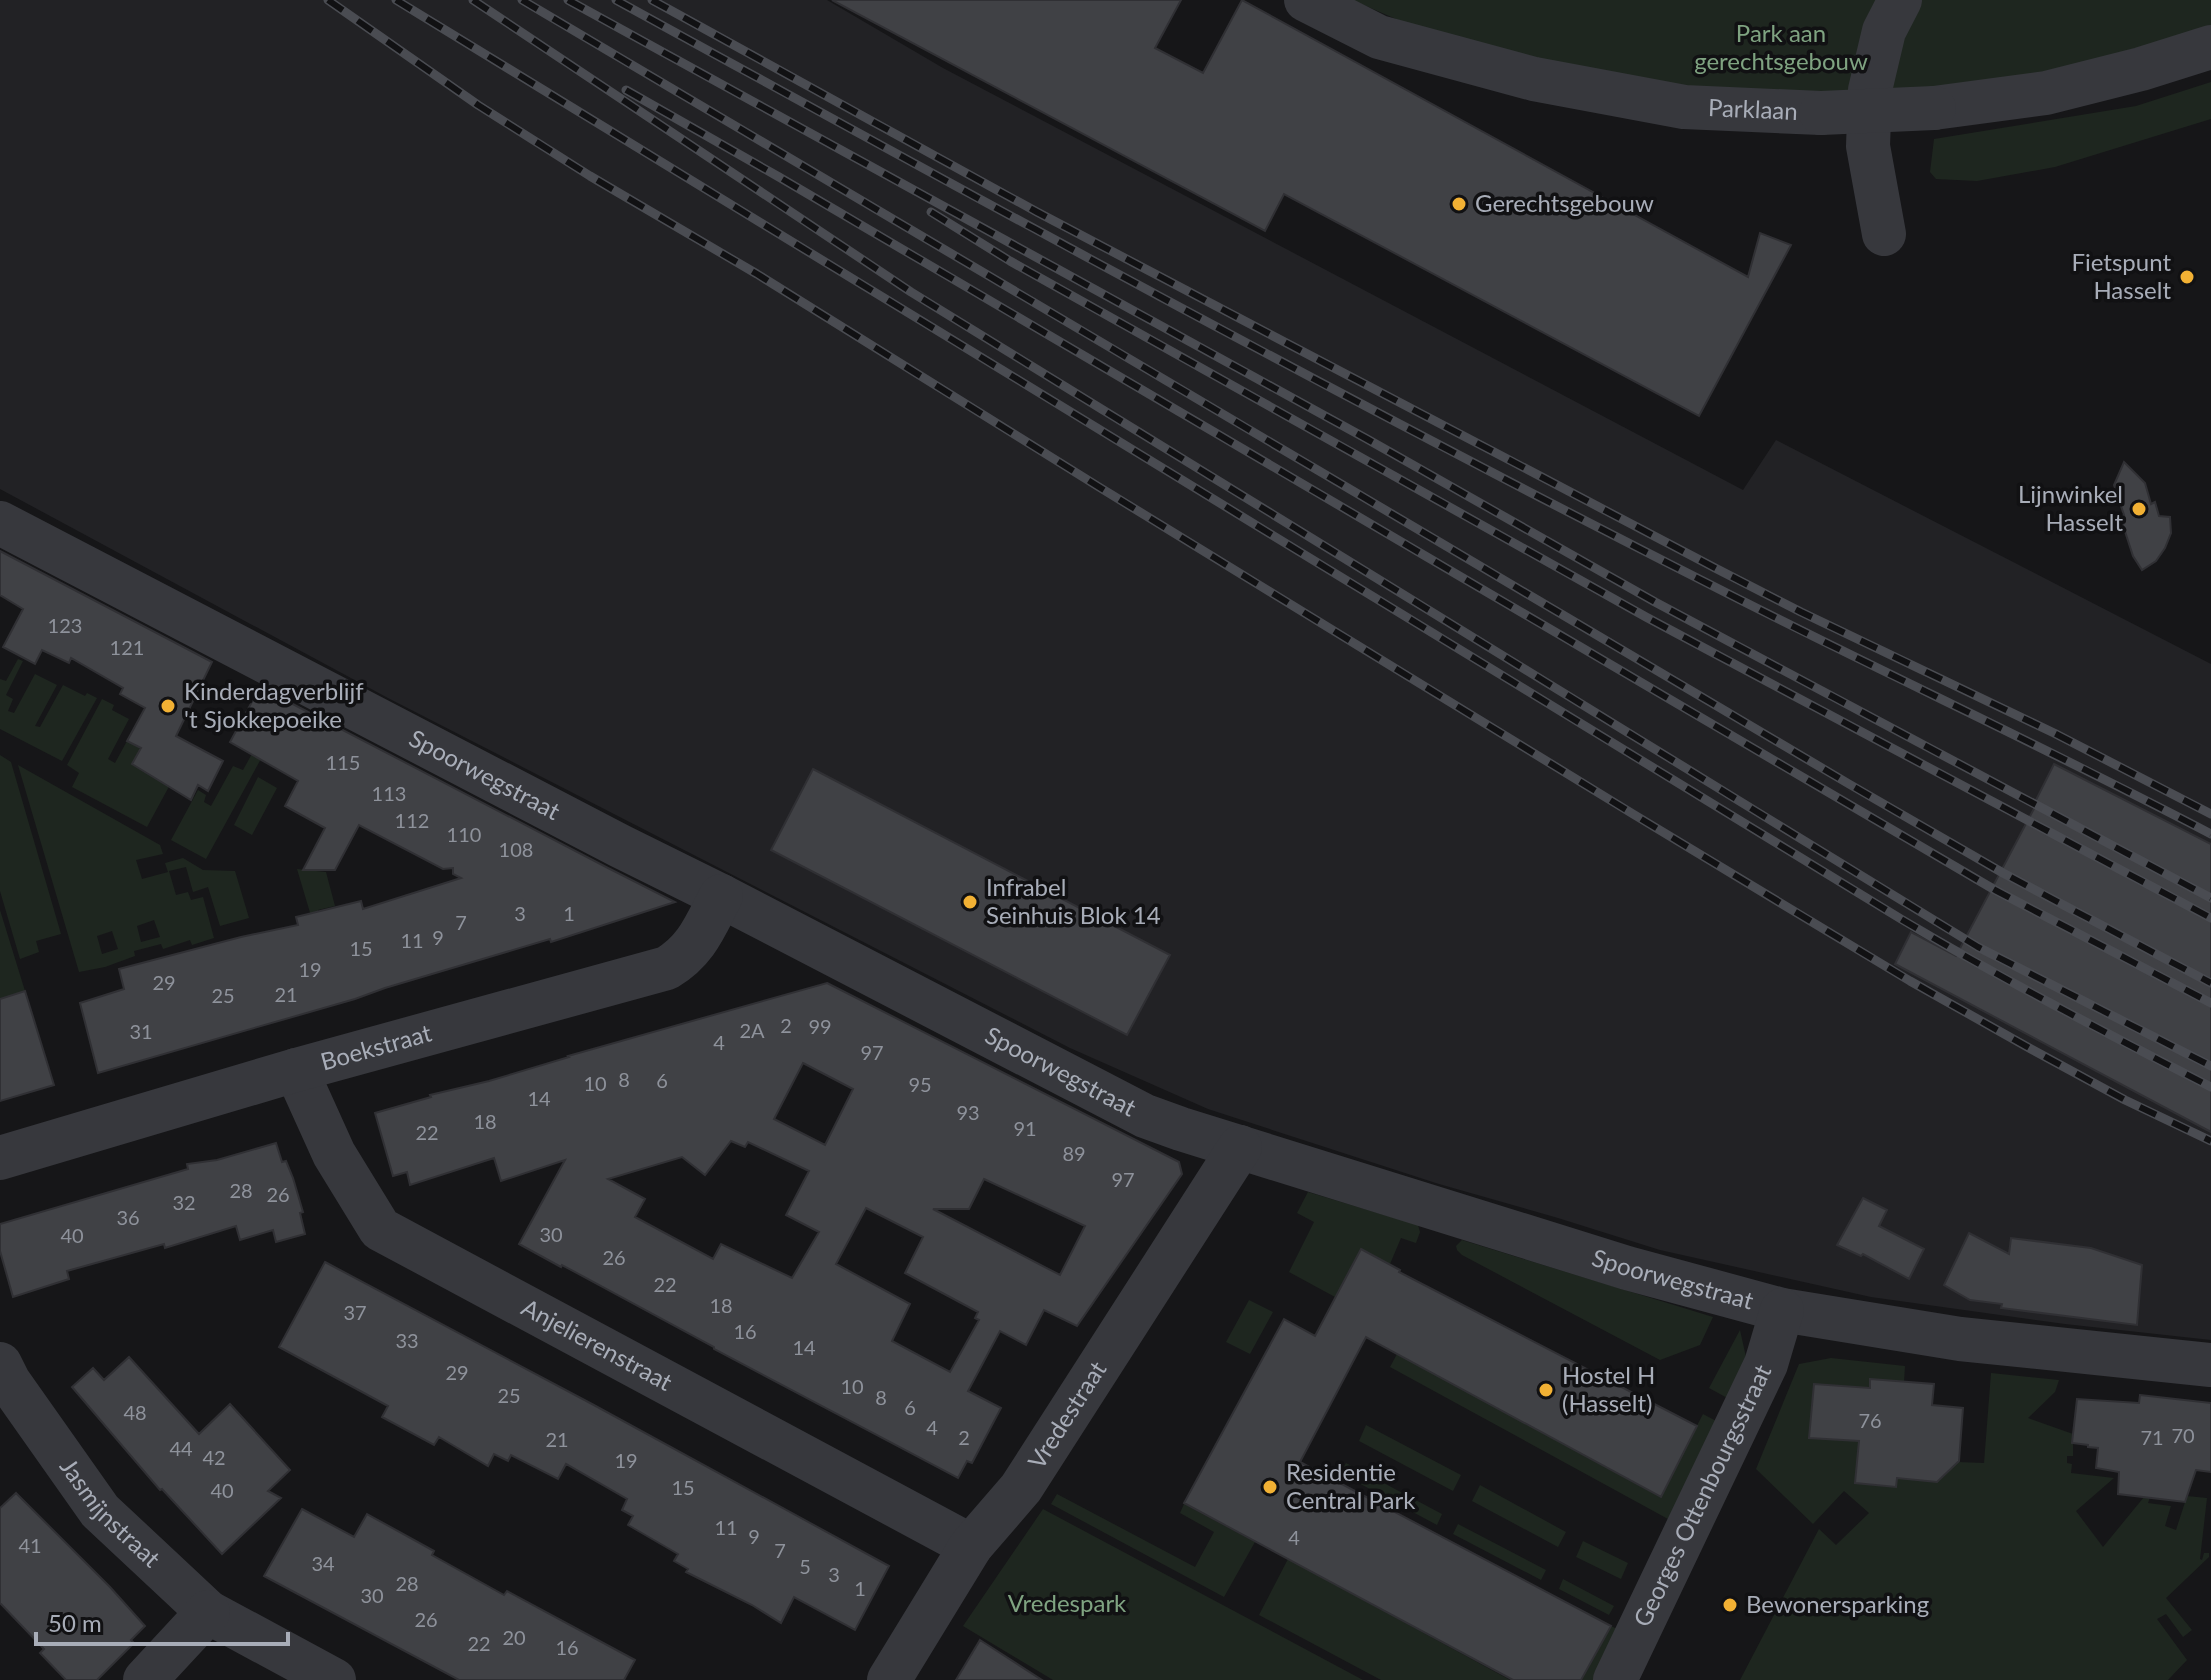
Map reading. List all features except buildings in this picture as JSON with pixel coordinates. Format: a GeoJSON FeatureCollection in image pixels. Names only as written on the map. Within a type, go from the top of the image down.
{"type":"FeatureCollection","features":[{"type":"Feature","properties":{"kind":"street","name":"Parklaan"},"geometry":{"type":"LineString","coordinates":[[1306,0],[1379,37],[1534,79],[1684,107],[1821,113],[1934,108],[2046,93],[2211,47]]}},
{"type":"Feature","properties":{"kind":"street"},"geometry":{"type":"LineString","coordinates":[[1884,234],[1868,146],[1870,90],[1884,31],[1900,0]]}},
{"type":"Feature","properties":{"kind":"street","name":"Spoorwegstraat"},"geometry":{"type":"LineString","coordinates":[[0,523],[1145,1116],[1627,1268],[1782,1310],[1960,1339],[2211,1365]]}},
{"type":"Feature","properties":{"kind":"street","name":"Boekstraat"},"geometry":{"type":"LineString","coordinates":[[0,1158],[296,1070],[667,968],[694,946],[721,896]]}},
{"type":"Feature","properties":{"kind":"street","name":"Anjelierenstraat"},"geometry":{"type":"LineString","coordinates":[[296,1070],[334,1154],[380,1229],[971,1546]]}},
{"type":"Feature","properties":{"kind":"street","name":"Vredestraat"},"geometry":{"type":"LineString","coordinates":[[889,1680],[971,1546],[1021,1488],[1240,1147]]}},
{"type":"Feature","properties":{"kind":"street","name":"Georges Ottenbourgsstraat"},"geometry":{"type":"LineString","coordinates":[[1615,1680],[1766,1364],[1782,1310]]}},
{"type":"Feature","properties":{"kind":"street","name":"Jasmijnstraat"},"geometry":{"type":"LineString","coordinates":[[0,1364],[9,1382],[100,1511],[208,1612],[334,1680]]}},
{"type":"Feature","properties":{"kind":"street"},"geometry":{"type":"LineString","coordinates":[[145,1680],[208,1612]]}},
{"type":"Feature","properties":{"kind":"shaded area"},"geometry":{"type":"Polygon","coordinates":[[[0,0],[827,0],[943,68],[1743,490],[1776,440],[2211,664],[2211,1340],[2065,1324],[1871,1297],[1660,1250],[1439,1184],[1208,1109],[1070,1048],[388,698],[0,489],[0,0]]]}},
{"type":"Feature","properties":{"kind":"green space","name":"Park aan gerechtsgebouw"},"geometry":{"type":"Polygon","coordinates":[[[1352,0],[2211,0],[2211,26],[2160,46],[2002,81],[1821,96],[1726,95],[1447,41],[1352,0]]]}},
{"type":"Feature","properties":{"kind":"green space"},"geometry":{"type":"Polygon","coordinates":[[[2211,82],[2211,119],[2055,167],[1977,181],[1936,179],[1930,172],[1934,139],[2136,106],[2211,82]]]}},
{"type":"Feature","properties":{"kind":"green space"},"geometry":{"type":"Polygon","coordinates":[[[18,659],[23,661],[6,695],[13,699],[8,711],[14,713],[35,674],[57,685],[35,726],[40,727],[63,685],[85,696],[87,693],[97,698],[62,761],[0,729],[0,679],[6,681],[18,659]]]}},
{"type":"Feature","properties":{"kind":"green space"},"geometry":{"type":"Polygon","coordinates":[[[102,699],[114,705],[112,710],[129,719],[108,759],[115,763],[127,741],[141,749],[132,764],[143,771],[178,770],[147,827],[72,787],[79,773],[67,765],[102,699]]]}},
{"type":"Feature","properties":{"kind":"green space"},"geometry":{"type":"Polygon","coordinates":[[[253,752],[262,757],[206,859],[171,840],[198,790],[206,795],[204,802],[211,806],[233,766],[243,770],[253,752]]]}},
{"type":"Feature","properties":{"kind":"green space"},"geometry":{"type":"Polygon","coordinates":[[[0,755],[11,762],[61,934],[36,941],[39,952],[20,959],[0,891],[0,755]]]}},
{"type":"Feature","properties":{"kind":"green space"},"geometry":{"type":"Polygon","coordinates":[[[18,765],[160,845],[163,854],[136,860],[142,879],[168,872],[165,863],[183,858],[203,870],[235,871],[249,918],[220,926],[208,887],[193,892],[186,867],[169,871],[176,895],[188,892],[191,900],[203,897],[214,938],[192,945],[190,940],[163,949],[161,944],[134,951],[135,956],[105,967],[79,972],[18,765]],[[154,920],[137,926],[141,942],[160,937],[154,920]],[[112,931],[97,936],[102,954],[118,949],[112,931]]]}},
{"type":"Feature","properties":{"kind":"green space"},"geometry":{"type":"Polygon","coordinates":[[[258,777],[277,788],[252,835],[234,825],[258,777]]]}},
{"type":"Feature","properties":{"kind":"green space"},"geometry":{"type":"Polygon","coordinates":[[[297,869],[326,872],[335,906],[318,910],[319,914],[311,916],[297,869]]]}},
{"type":"Feature","properties":{"kind":"green space"},"geometry":{"type":"Polygon","coordinates":[[[0,910],[25,991],[0,999],[0,910]]]}},
{"type":"Feature","properties":{"kind":"green space"},"geometry":{"type":"Polygon","coordinates":[[[1308,1192],[1418,1225],[1420,1232],[1416,1243],[1401,1238],[1390,1264],[1361,1250],[1335,1297],[1289,1272],[1314,1222],[1297,1213],[1308,1192]]]}},
{"type":"Feature","properties":{"kind":"green space"},"geometry":{"type":"Polygon","coordinates":[[[1462,1240],[1713,1317],[1700,1345],[1660,1360],[1462,1255],[1456,1246],[1462,1240]]]}},
{"type":"Feature","properties":{"kind":"green space"},"geometry":{"type":"Polygon","coordinates":[[[1249,1300],[1273,1312],[1250,1354],[1226,1342],[1249,1300]]]}},
{"type":"Feature","properties":{"kind":"green space"},"geometry":{"type":"Polygon","coordinates":[[[1740,1330],[1746,1357],[1731,1400],[1709,1388],[1740,1330]]]}},
{"type":"Feature","properties":{"kind":"green space"},"geometry":{"type":"Polygon","coordinates":[[[1397,1354],[1660,1497],[1703,1414],[1718,1422],[1668,1519],[1390,1367],[1397,1354]]]}},
{"type":"Feature","properties":{"kind":"green space"},"geometry":{"type":"Polygon","coordinates":[[[1831,1358],[1905,1366],[1904,1382],[1871,1379],[1870,1388],[1814,1384],[1809,1437],[1859,1441],[1855,1483],[1895,1487],[1899,1457],[1926,1481],[1936,1482],[1958,1462],[1984,1463],[1991,1373],[2059,1380],[2055,1392],[2028,1418],[2073,1434],[2073,1456],[2067,1456],[2067,1463],[2072,1464],[2071,1473],[2114,1478],[2076,1511],[2103,1547],[2144,1497],[2150,1497],[2148,1503],[2171,1506],[2165,1526],[2176,1530],[2187,1496],[2207,1498],[2200,1559],[2204,1553],[2209,1553],[2209,1557],[2166,1598],[2192,1630],[2183,1637],[2166,1614],[2157,1619],[2187,1660],[2168,1680],[1740,1680],[1819,1529],[1836,1545],[1869,1513],[1844,1491],[1813,1524],[1756,1469],[1799,1364],[1831,1358]]]}},
{"type":"Feature","properties":{"kind":"green space"},"geometry":{"type":"Polygon","coordinates":[[[1366,1425],[1461,1475],[1453,1491],[1359,1441],[1366,1425]]]}},
{"type":"Feature","properties":{"kind":"green space"},"geometry":{"type":"Polygon","coordinates":[[[1346,1463],[1442,1514],[1437,1525],[1340,1473],[1346,1463]]]}},
{"type":"Feature","properties":{"kind":"green space"},"geometry":{"type":"Polygon","coordinates":[[[1480,1485],[1566,1532],[1558,1547],[1472,1501],[1480,1485]]]}},
{"type":"Feature","properties":{"kind":"green space"},"geometry":{"type":"Polygon","coordinates":[[[1057,1494],[1195,1567],[1214,1532],[1180,1513],[1184,1504],[1255,1542],[1224,1597],[1051,1504],[1057,1494]]]}},
{"type":"Feature","properties":{"kind":"green space","name":"Vredespark"},"geometry":{"type":"Polygon","coordinates":[[[1043,1509],[1363,1680],[1053,1680],[963,1626],[1043,1509]]]}},
{"type":"Feature","properties":{"kind":"green space"},"geometry":{"type":"Polygon","coordinates":[[[1458,1524],[1546,1570],[1541,1580],[1453,1534],[1458,1524]]]}},
{"type":"Feature","properties":{"kind":"green space"},"geometry":{"type":"Polygon","coordinates":[[[1583,1541],[1628,1563],[1621,1579],[1576,1557],[1583,1541]]]}},
{"type":"Feature","properties":{"kind":"green space"},"geometry":{"type":"Polygon","coordinates":[[[1288,1559],[1510,1680],[1381,1680],[1259,1615],[1288,1559]]]}},
{"type":"Feature","properties":{"kind":"green space"},"geometry":{"type":"Polygon","coordinates":[[[1563,1579],[1614,1606],[1609,1615],[1559,1589],[1563,1579]]]}},
{"type":"Feature","properties":{"kind":"green space"},"geometry":{"type":"Polygon","coordinates":[[[1611,1626],[1623,1632],[1598,1680],[1582,1680],[1611,1626]]]}},
{"type":"Feature","properties":{"kind":"railway"},"geometry":{"type":"LineString","coordinates":[[328,0],[478,105],[590,176],[757,274],[1633,814],[1910,981],[2125,1100],[2211,1141]]}},
{"type":"Feature","properties":{"kind":"railway"},"geometry":{"type":"LineString","coordinates":[[396,0],[1901,919],[2093,1026],[2211,1087]]}},
{"type":"Feature","properties":{"kind":"railway"},"geometry":{"type":"LineString","coordinates":[[473,0],[911,292],[1767,818],[1978,947],[2211,1066]]}},
{"type":"Feature","properties":{"kind":"railway"},"geometry":{"type":"LineString","coordinates":[[522,0],[1849,784],[2003,873],[2211,983]]}},
{"type":"Feature","properties":{"kind":"railway"},"geometry":{"type":"LineString","coordinates":[[568,0],[1367,439],[1655,602],[2211,898]]}},
{"type":"Feature","properties":{"kind":"railway"},"geometry":{"type":"LineString","coordinates":[[616,0],[1433,442],[1771,616],[2211,834]]}},
{"type":"Feature","properties":{"kind":"railway"},"geometry":{"type":"LineString","coordinates":[[652,0],[1037,212],[1717,569],[2054,733],[2211,814]]}},
{"type":"Feature","properties":{"kind":"railway"},"geometry":{"type":"LineString","coordinates":[[626,90],[1995,890],[2211,1003]]}},
{"type":"Feature","properties":{"kind":"railway"},"geometry":{"type":"LineString","coordinates":[[931,212],[1010,261],[1646,617],[2211,918]]}},
{"type":"Feature","properties":{"kind":"place","name":"Gerechtsgebouw"},"geometry":{"type":"Point","coordinates":[1459,204]}},
{"type":"Feature","properties":{"kind":"place","name":"Fietspunt Hasselt"},"geometry":{"type":"Point","coordinates":[2187,277]}},
{"type":"Feature","properties":{"kind":"place","name":"Lijnwinkel Hasselt"},"geometry":{"type":"Point","coordinates":[2139,509]}},
{"type":"Feature","properties":{"kind":"place","name":"Kinderdagverblijf 't Sjokkepoeike"},"geometry":{"type":"Point","coordinates":[168,706]}},
{"type":"Feature","properties":{"kind":"place","name":"Infrabel Seinhuis Blok 14"},"geometry":{"type":"Point","coordinates":[970,902]}},
{"type":"Feature","properties":{"kind":"place","name":"Hostel H (Hasselt)"},"geometry":{"type":"Point","coordinates":[1546,1390]}},
{"type":"Feature","properties":{"kind":"place","name":"Residentie Central Park"},"geometry":{"type":"Point","coordinates":[1270,1487]}},
{"type":"Feature","properties":{"kind":"place","name":"Bewonersparking"},"geometry":{"type":"Point","coordinates":[1730,1605]}}]}
